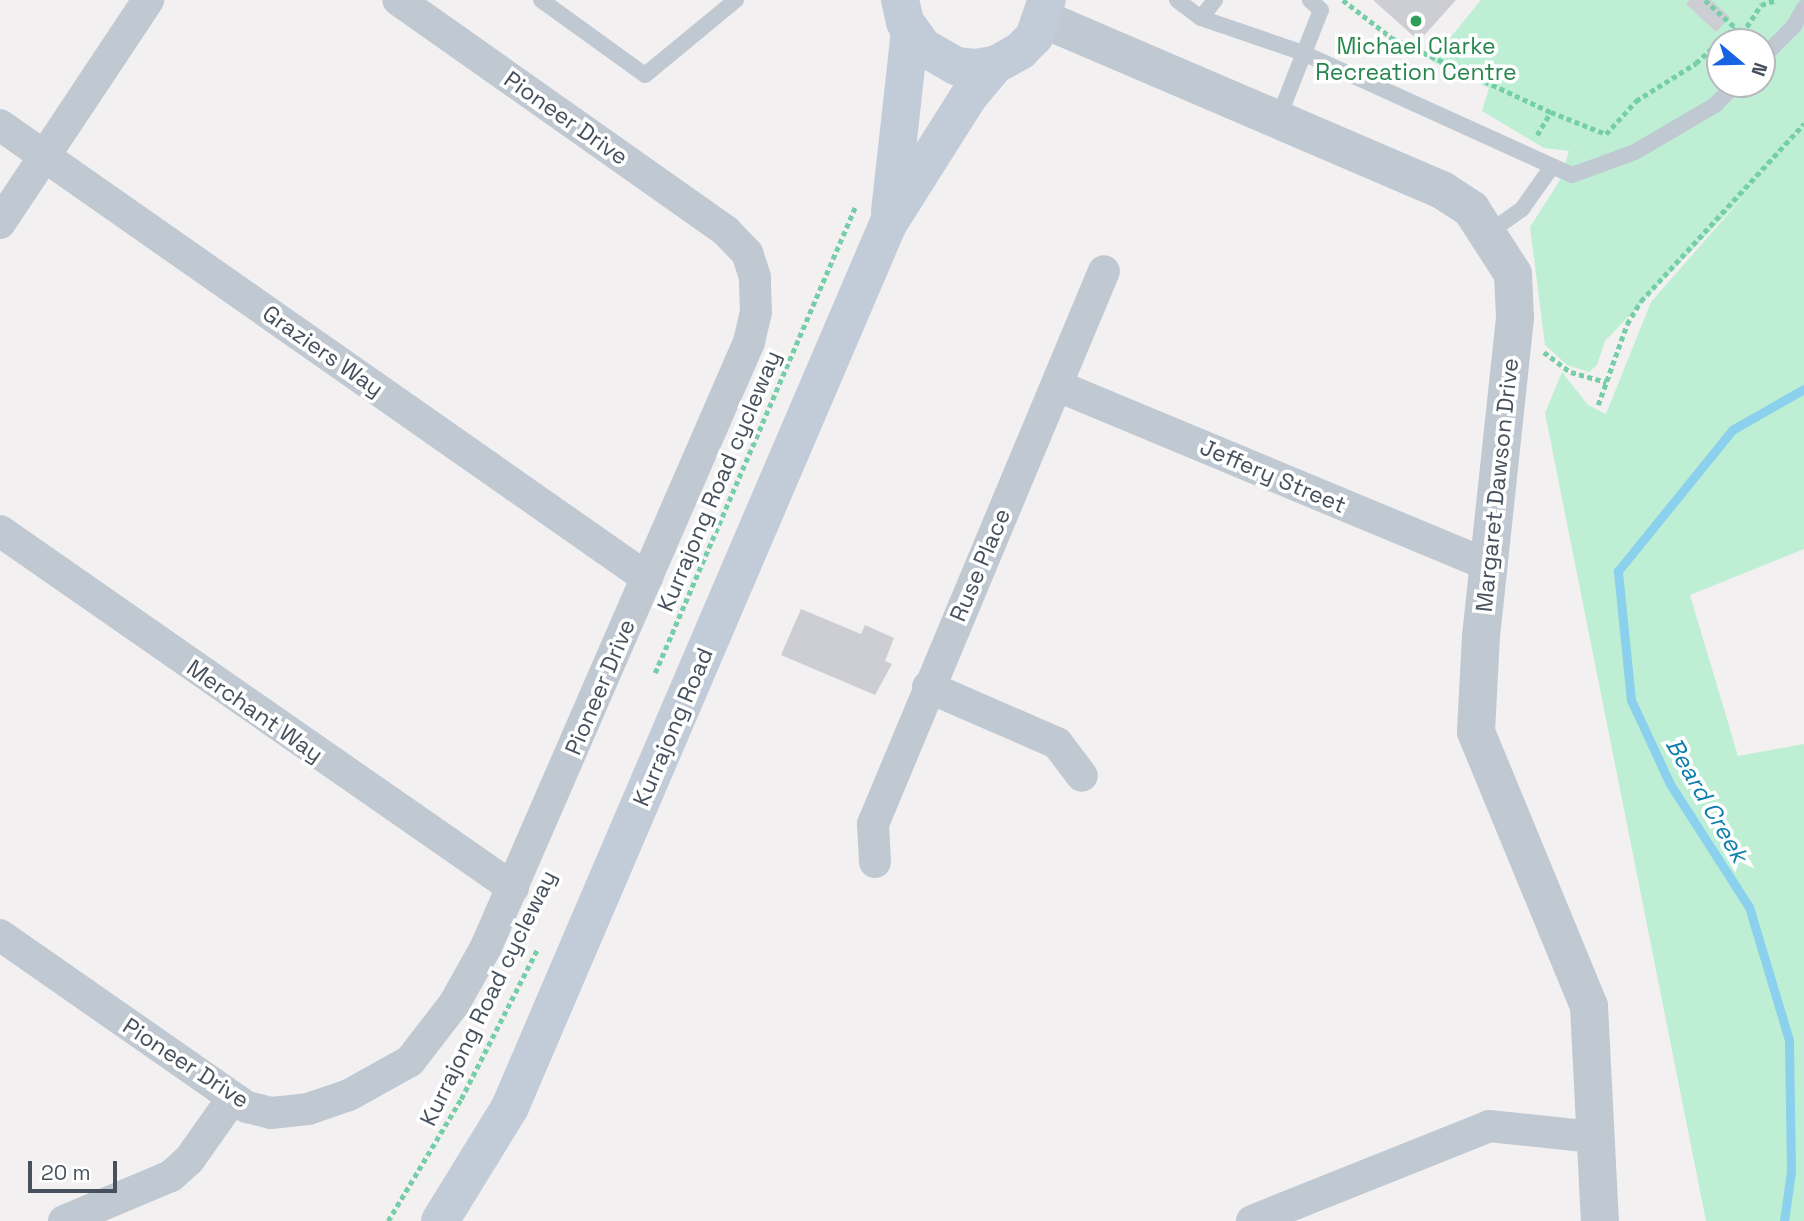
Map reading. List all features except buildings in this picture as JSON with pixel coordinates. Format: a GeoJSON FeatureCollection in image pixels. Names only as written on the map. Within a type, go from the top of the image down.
{"type":"FeatureCollection","features":[{"type":"Feature","properties":{"kind":"main road"},"geometry":{"type":"LineString","coordinates":[[888,224],[969,96],[995,65],[1020,51],[1045,9]]}},
{"type":"Feature","properties":{"kind":"main road"},"geometry":{"type":"LineString","coordinates":[[905,16],[938,58],[956,66],[995,65]]}},
{"type":"Feature","properties":{"kind":"main road"},"geometry":{"type":"LineString","coordinates":[[888,224],[905,16]]}},
{"type":"Feature","properties":{"kind":"main road","name":"Kurrajong Road"},"geometry":{"type":"LineString","coordinates":[[440,1221],[515,1094],[888,224]]}},
{"type":"Feature","properties":{"kind":"street"},"geometry":{"type":"LineString","coordinates":[[0,223],[148,0]]}},
{"type":"Feature","properties":{"kind":"street","name":"Pioneer Drive"},"geometry":{"type":"LineString","coordinates":[[0,935],[232,1099],[271,1113],[289,1113],[349,1095],[410,1061],[454,1004],[513,888],[748,342],[756,312],[755,277],[747,253],[726,231],[398,0]]}},
{"type":"Feature","properties":{"kind":"street","name":"Margaret Dawson Drive"},"geometry":{"type":"LineString","coordinates":[[1045,9],[1278,119],[1443,190],[1471,209],[1513,274],[1515,318],[1488,565],[1476,732],[1589,1006],[1593,1137],[1600,1221]]}},
{"type":"Feature","properties":{"kind":"street","name":"Graziers Way"},"geometry":{"type":"LineString","coordinates":[[0,125],[646,578]]}},
{"type":"Feature","properties":{"kind":"street","name":"Ruse Place"},"geometry":{"type":"LineString","coordinates":[[875,862],[873,824],[1104,271]]}},
{"type":"Feature","properties":{"kind":"street","name":"Jeffery Street"},"geometry":{"type":"LineString","coordinates":[[1058,386],[1488,565]]}},
{"type":"Feature","properties":{"kind":"street","name":"Merchant Way"},"geometry":{"type":"LineString","coordinates":[[0,531],[513,888]]}},
{"type":"Feature","properties":{"kind":"street"},"geometry":{"type":"LineString","coordinates":[[928,687],[1057,743],[1082,776]]}},
{"type":"Feature","properties":{"kind":"street"},"geometry":{"type":"LineString","coordinates":[[64,1221],[171,1176],[190,1160],[232,1099]]}},
{"type":"Feature","properties":{"kind":"street"},"geometry":{"type":"LineString","coordinates":[[1252,1221],[1489,1126],[1593,1137]]}},
{"type":"Feature","properties":{"kind":"lane"},"geometry":{"type":"LineString","coordinates":[[541,0],[645,75],[736,0]]}},
{"type":"Feature","properties":{"kind":"lane"},"geometry":{"type":"LineString","coordinates":[[1177,0],[1201,18],[1303,52],[1551,168],[1572,175],[1635,152],[1715,105],[1722,98]]}},
{"type":"Feature","properties":{"kind":"lane"},"geometry":{"type":"LineString","coordinates":[[1201,18],[1215,0]]}},
{"type":"Feature","properties":{"kind":"lane"},"geometry":{"type":"LineString","coordinates":[[1278,119],[1321,10],[1310,0]]}},
{"type":"Feature","properties":{"kind":"lane"},"geometry":{"type":"LineString","coordinates":[[1776,44],[1794,26],[1804,8]]}},
{"type":"Feature","properties":{"kind":"lane"},"geometry":{"type":"LineString","coordinates":[[1488,233],[1522,209],[1551,168]]}},
{"type":"Feature","properties":{"kind":"path"},"geometry":{"type":"LineString","coordinates":[[1343,0],[1392,38],[1551,112],[1606,134],[1636,101],[1696,63],[1735,27],[1705,0]]}},
{"type":"Feature","properties":{"kind":"path"},"geometry":{"type":"LineString","coordinates":[[1745,28],[1759,2],[1776,0]]}},
{"type":"Feature","properties":{"kind":"path"},"geometry":{"type":"LineString","coordinates":[[1525,156],[1551,112]]}},
{"type":"Feature","properties":{"kind":"path"},"geometry":{"type":"LineString","coordinates":[[1598,405],[1627,324],[1641,301],[1804,124]]}},
{"type":"Feature","properties":{"kind":"path","name":"Kurrajong Road cycleway"},"geometry":{"type":"LineString","coordinates":[[650,685],[862,191]]}},
{"type":"Feature","properties":{"kind":"path","name":"Kurrajong Road cycleway"},"geometry":{"type":"LineString","coordinates":[[388,1221],[461,1099],[542,938]]}},
{"type":"Feature","properties":{"kind":"green space"},"geometry":{"type":"Polygon","coordinates":[[[1481,0],[1804,0],[1804,549],[1690,595],[1738,756],[1804,744],[1804,1221],[1706,1221],[1545,413],[1562,372],[1588,405],[1606,414],[1651,302],[1744,196],[1605,341],[1597,365],[1589,372],[1567,365],[1545,345],[1530,227],[1560,180],[1569,151],[1544,148],[1482,111],[1489,88],[1431,61],[1481,0]]]}},
{"type":"Feature","properties":{"kind":"waterway","name":"Beard Creek"},"geometry":{"type":"LineString","coordinates":[[1784,1221],[1791,1171],[1789,1040],[1749,907],[1670,784],[1631,700],[1618,571],[1732,430],[1804,389]]}},
{"type":"Feature","properties":{"kind":"place","name":"Michael Clarke Recreation Centre"},"geometry":{"type":"Point","coordinates":[1416,21]}}]}
